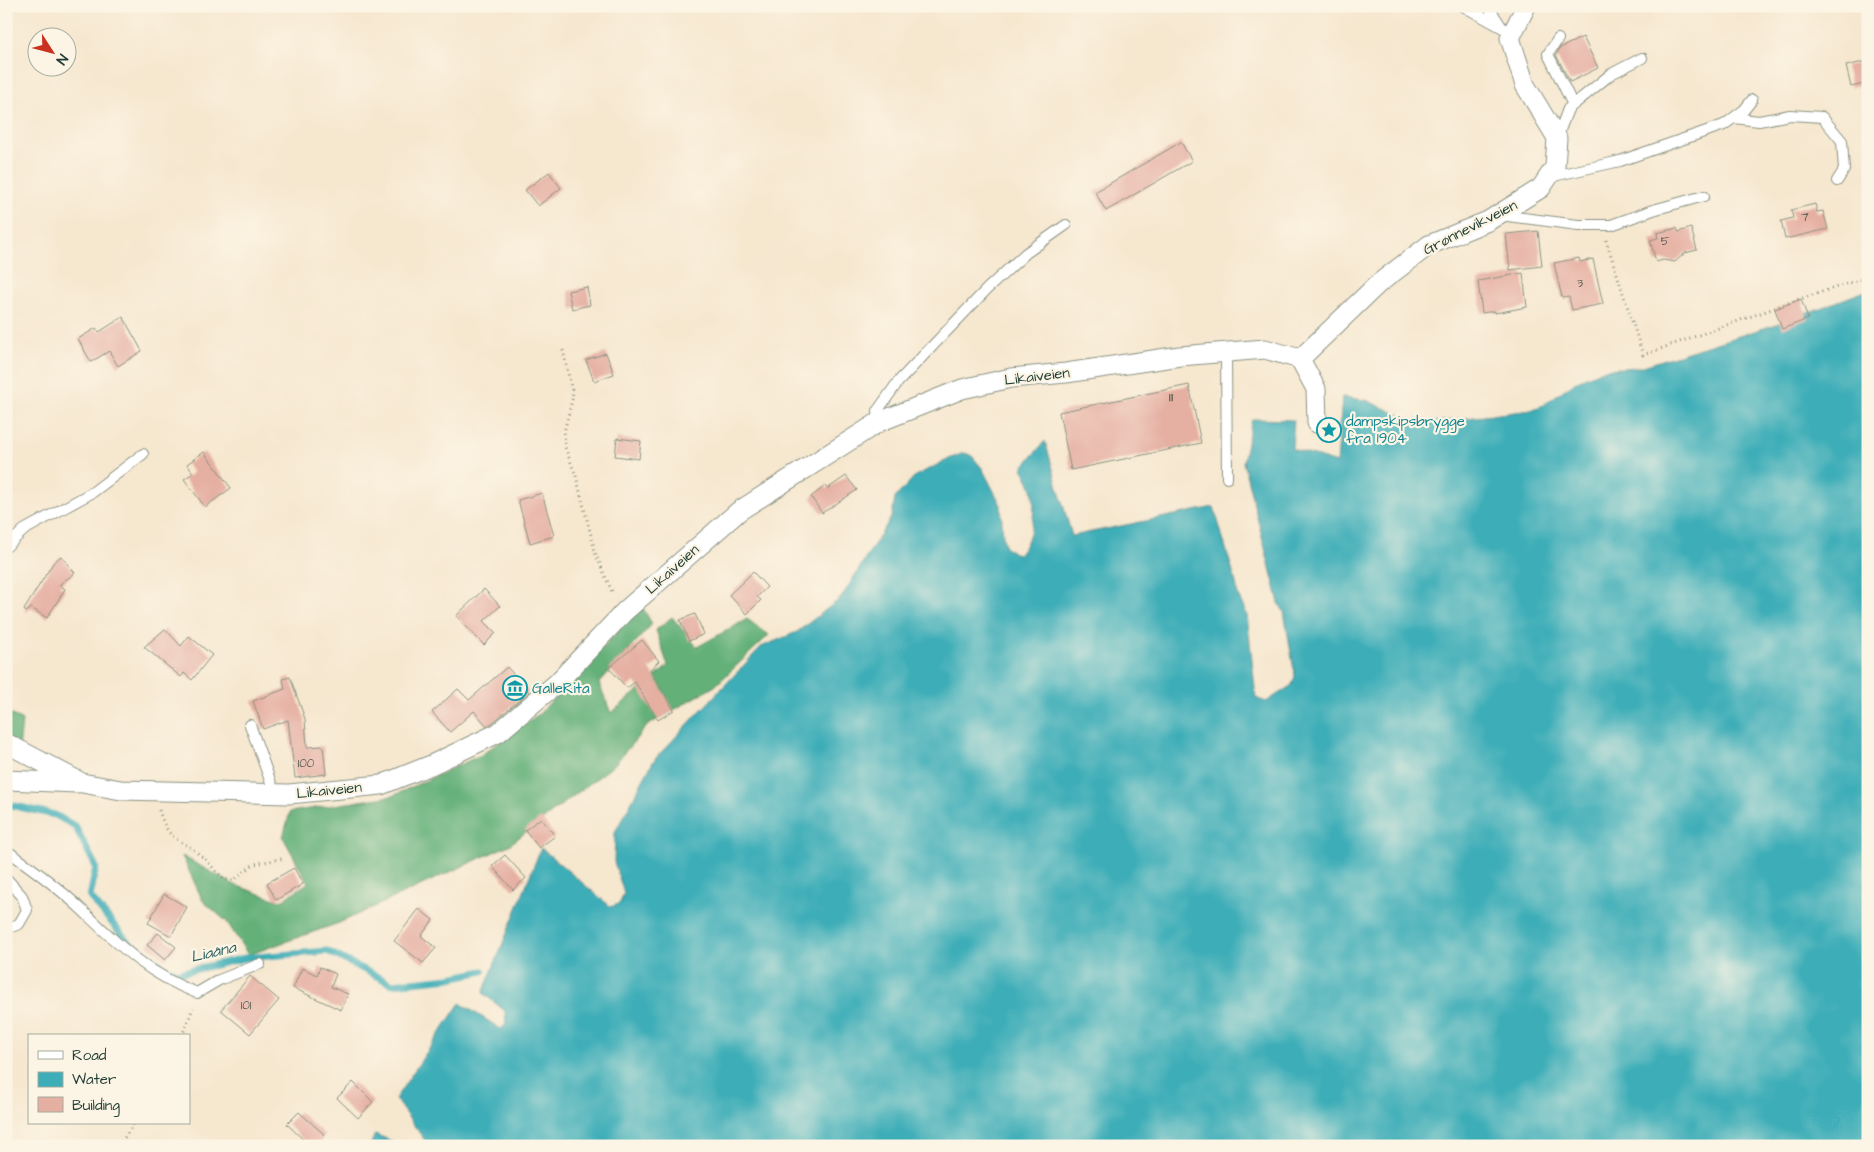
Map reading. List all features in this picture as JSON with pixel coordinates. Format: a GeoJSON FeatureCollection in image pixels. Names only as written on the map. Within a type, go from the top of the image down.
{"type":"FeatureCollection","features":[{"type":"Feature","properties":{"kind":"street"},"geometry":{"type":"LineString","coordinates":[[1526,6],[1506,33],[1525,85],[1557,138]]}},
{"type":"Feature","properties":{"kind":"street","name":"Grønnevikveien"},"geometry":{"type":"LineString","coordinates":[[1300,359],[1378,284],[1429,245],[1488,221],[1541,188],[1555,167],[1557,138]]}},
{"type":"Feature","properties":{"kind":"street","name":"Likaiveien"},"geometry":{"type":"LineString","coordinates":[[6,743],[82,783],[122,790],[275,794],[381,785],[431,765],[498,733],[557,683],[625,611],[738,511],[879,422],[962,388],[1011,378],[1066,373],[1180,356],[1265,350],[1300,359]]}},
{"type":"Feature","properties":{"kind":"street"},"geometry":{"type":"LineString","coordinates":[[1300,359],[1316,389],[1316,423]]}},
{"type":"Feature","properties":{"kind":"street"},"geometry":{"type":"LineString","coordinates":[[6,780],[82,783]]}},
{"type":"Feature","properties":{"kind":"lane"},"geometry":{"type":"LineString","coordinates":[[1463,6],[1506,33]]}},
{"type":"Feature","properties":{"kind":"lane"},"geometry":{"type":"LineString","coordinates":[[1488,6],[1506,33]]}},
{"type":"Feature","properties":{"kind":"lane"},"geometry":{"type":"LineString","coordinates":[[1558,39],[1548,54],[1573,105]]}},
{"type":"Feature","properties":{"kind":"lane"},"geometry":{"type":"LineString","coordinates":[[1557,138],[1568,109],[1612,74],[1642,58]]}},
{"type":"Feature","properties":{"kind":"lane"},"geometry":{"type":"LineString","coordinates":[[1548,177],[1620,161],[1724,125],[1744,110],[1752,100]]}},
{"type":"Feature","properties":{"kind":"lane"},"geometry":{"type":"LineString","coordinates":[[1734,118],[1759,121],[1790,115],[1822,117],[1842,141],[1844,170],[1836,181]]}},
{"type":"Feature","properties":{"kind":"lane"},"geometry":{"type":"LineString","coordinates":[[1499,214],[1578,225],[1611,225],[1653,210],[1704,196]]}},
{"type":"Feature","properties":{"kind":"lane"},"geometry":{"type":"LineString","coordinates":[[879,422],[878,410],[898,382],[1008,268],[1066,225]]}},
{"type":"Feature","properties":{"kind":"lane"},"geometry":{"type":"LineString","coordinates":[[1226,353],[1227,478]]}},
{"type":"Feature","properties":{"kind":"lane"},"geometry":{"type":"LineString","coordinates":[[6,546],[24,530],[93,492],[143,454]]}},
{"type":"Feature","properties":{"kind":"lane"},"geometry":{"type":"LineString","coordinates":[[250,725],[275,794]]}},
{"type":"Feature","properties":{"kind":"lane"},"geometry":{"type":"LineString","coordinates":[[6,850],[80,908],[124,951],[149,970],[176,985],[197,993],[239,970],[260,964]]}},
{"type":"Feature","properties":{"kind":"lane"},"geometry":{"type":"LineString","coordinates":[[6,878],[22,896],[27,910],[19,924],[6,929]]}},
{"type":"Feature","properties":{"kind":"path"},"geometry":{"type":"LineString","coordinates":[[1599,225],[1643,355],[1797,300],[1868,277]]}},
{"type":"Feature","properties":{"kind":"path"},"geometry":{"type":"LineString","coordinates":[[563,350],[573,396],[564,432],[565,447],[576,476],[599,564],[606,582],[625,611]]}},
{"type":"Feature","properties":{"kind":"path"},"geometry":{"type":"LineString","coordinates":[[160,792],[159,810],[165,828],[172,838],[198,853],[225,880],[234,880],[254,864],[285,858]]}},
{"type":"Feature","properties":{"kind":"path"},"geometry":{"type":"LineString","coordinates":[[183,1034],[192,1016],[197,993]]}},
{"type":"Feature","properties":{"kind":"path"},"geometry":{"type":"LineString","coordinates":[[119,1146],[133,1124]]}},
{"type":"Feature","properties":{"kind":"green space"},"geometry":{"type":"Polygon","coordinates":[[[642,606],[652,624],[599,683],[611,713],[668,666],[656,630],[672,617],[697,647],[747,619],[769,635],[715,686],[648,725],[613,766],[509,845],[339,923],[248,955],[227,922],[203,901],[182,856],[235,885],[280,901],[308,883],[283,837],[290,812],[392,796],[481,755],[539,714],[642,606]]]}},
{"type":"Feature","properties":{"kind":"green space"},"geometry":{"type":"Polygon","coordinates":[[[6,711],[22,721],[19,750],[6,753],[6,711]]]}},
{"type":"Feature","properties":{"kind":"water"},"geometry":{"type":"Polygon","coordinates":[[[1868,290],[1868,1146],[429,1146],[395,1099],[460,1003],[501,1029],[506,1024],[505,1011],[483,993],[541,848],[611,907],[620,903],[624,893],[614,862],[615,832],[654,760],[761,647],[797,632],[841,598],[892,516],[895,498],[915,476],[964,453],[971,455],[982,468],[1001,505],[1003,538],[1006,547],[1019,554],[1028,540],[1034,512],[1031,486],[1022,468],[1045,441],[1072,536],[1214,507],[1238,596],[1247,614],[1256,698],[1266,702],[1292,685],[1295,676],[1284,612],[1279,603],[1243,462],[1252,419],[1294,420],[1292,449],[1337,463],[1342,397],[1366,400],[1420,424],[1531,410],[1543,405],[1575,382],[1605,369],[1640,367],[1780,323],[1868,290]]]}},
{"type":"Feature","properties":{"kind":"water"},"geometry":{"type":"Polygon","coordinates":[[[375,1134],[401,1145],[401,1146],[370,1146],[375,1134]]]}},
{"type":"Feature","properties":{"kind":"building"},"geometry":{"type":"Polygon","coordinates":[[[1583,37],[1598,68],[1570,82],[1556,55],[1560,48],[1583,37]]]}},
{"type":"Feature","properties":{"kind":"building"},"geometry":{"type":"Polygon","coordinates":[[[1868,61],[1868,83],[1851,87],[1846,66],[1868,61]]]}},
{"type":"Feature","properties":{"kind":"building"},"geometry":{"type":"Polygon","coordinates":[[[1181,142],[1192,161],[1106,211],[1095,192],[1181,142]]]}},
{"type":"Feature","properties":{"kind":"building"},"geometry":{"type":"Polygon","coordinates":[[[549,172],[561,188],[538,206],[525,190],[549,172]]]}},
{"type":"Feature","properties":{"kind":"building"},"geometry":{"type":"Polygon","coordinates":[[[1815,204],[1817,212],[1823,211],[1828,229],[1785,239],[1781,221],[1793,218],[1791,210],[1815,204]]]}},
{"type":"Feature","properties":{"kind":"building"},"geometry":{"type":"Polygon","coordinates":[[[1677,228],[1678,232],[1691,228],[1697,250],[1685,253],[1675,262],[1663,260],[1656,262],[1650,240],[1658,238],[1657,233],[1677,228]]]}},
{"type":"Feature","properties":{"kind":"building"},"geometry":{"type":"Polygon","coordinates":[[[1538,231],[1542,266],[1510,270],[1506,234],[1538,231]]]}},
{"type":"Feature","properties":{"kind":"building"},"geometry":{"type":"Polygon","coordinates":[[[1579,258],[1580,262],[1593,259],[1603,304],[1572,310],[1569,297],[1562,298],[1554,263],[1579,258]]]}},
{"type":"Feature","properties":{"kind":"building"},"geometry":{"type":"Polygon","coordinates":[[[1523,273],[1527,307],[1495,313],[1495,311],[1482,313],[1478,281],[1523,273]]]}},
{"type":"Feature","properties":{"kind":"building"},"geometry":{"type":"Polygon","coordinates":[[[587,287],[590,305],[572,309],[568,291],[587,287]]]}},
{"type":"Feature","properties":{"kind":"building"},"geometry":{"type":"Polygon","coordinates":[[[1801,299],[1808,319],[1782,329],[1775,309],[1801,299]]]}},
{"type":"Feature","properties":{"kind":"building"},"geometry":{"type":"Polygon","coordinates":[[[123,317],[142,351],[118,366],[109,351],[91,362],[78,339],[96,328],[99,332],[123,317]]]}},
{"type":"Feature","properties":{"kind":"building"},"geometry":{"type":"Polygon","coordinates":[[[606,353],[614,374],[594,381],[586,360],[606,353]]]}},
{"type":"Feature","properties":{"kind":"building"},"geometry":{"type":"Polygon","coordinates":[[[1189,385],[1201,443],[1071,470],[1059,412],[1189,385]]]}},
{"type":"Feature","properties":{"kind":"building"},"geometry":{"type":"Polygon","coordinates":[[[617,438],[641,441],[639,459],[615,456],[617,438]]]}},
{"type":"Feature","properties":{"kind":"building"},"geometry":{"type":"Polygon","coordinates":[[[204,452],[231,488],[205,507],[184,479],[193,473],[187,464],[204,452]]]}},
{"type":"Feature","properties":{"kind":"building"},"geometry":{"type":"Polygon","coordinates":[[[846,476],[857,490],[822,513],[811,497],[825,486],[827,489],[846,476]]]}},
{"type":"Feature","properties":{"kind":"building"},"geometry":{"type":"Polygon","coordinates":[[[542,493],[554,536],[530,543],[518,500],[542,493]]]}},
{"type":"Feature","properties":{"kind":"building"},"geometry":{"type":"Polygon","coordinates":[[[61,556],[75,573],[59,585],[65,589],[47,618],[31,608],[26,612],[24,610],[53,563],[61,556]]]}},
{"type":"Feature","properties":{"kind":"building"},"geometry":{"type":"Polygon","coordinates":[[[753,572],[767,587],[757,597],[761,600],[747,614],[729,595],[753,572]]]}},
{"type":"Feature","properties":{"kind":"building"},"geometry":{"type":"Polygon","coordinates":[[[484,589],[500,606],[484,621],[496,633],[484,645],[456,616],[484,589]]]}},
{"type":"Feature","properties":{"kind":"building"},"geometry":{"type":"Polygon","coordinates":[[[695,614],[704,634],[689,641],[680,620],[695,614]]]}},
{"type":"Feature","properties":{"kind":"building"},"geometry":{"type":"Polygon","coordinates":[[[165,629],[181,646],[189,636],[212,655],[192,680],[184,673],[181,677],[144,647],[165,629]]]}},
{"type":"Feature","properties":{"kind":"building"},"geometry":{"type":"Polygon","coordinates":[[[642,640],[659,661],[650,669],[674,710],[658,720],[635,682],[627,688],[609,668],[642,640]]]}},
{"type":"Feature","properties":{"kind":"building"},"geometry":{"type":"Polygon","coordinates":[[[507,667],[529,692],[487,726],[474,711],[450,732],[432,712],[458,689],[469,700],[507,667]]]}},
{"type":"Feature","properties":{"kind":"building"},"geometry":{"type":"Polygon","coordinates":[[[290,677],[305,719],[307,747],[323,746],[326,774],[295,778],[288,720],[263,729],[253,701],[285,689],[283,679],[290,677]]]}},
{"type":"Feature","properties":{"kind":"building"},"geometry":{"type":"Polygon","coordinates":[[[541,818],[555,836],[539,848],[525,830],[541,818]]]}},
{"type":"Feature","properties":{"kind":"building"},"geometry":{"type":"Polygon","coordinates":[[[505,855],[526,878],[513,890],[492,866],[505,855]]]}},
{"type":"Feature","properties":{"kind":"building"},"geometry":{"type":"Polygon","coordinates":[[[294,868],[303,884],[276,900],[267,883],[294,868]]]}},
{"type":"Feature","properties":{"kind":"building"},"geometry":{"type":"Polygon","coordinates":[[[164,894],[187,907],[171,936],[148,923],[164,894]]]}},
{"type":"Feature","properties":{"kind":"building"},"geometry":{"type":"Polygon","coordinates":[[[419,909],[433,920],[421,936],[436,948],[423,963],[394,941],[419,909]]]}},
{"type":"Feature","properties":{"kind":"building"},"geometry":{"type":"Polygon","coordinates":[[[158,933],[176,947],[165,960],[147,945],[158,933]]]}},
{"type":"Feature","properties":{"kind":"building"},"geometry":{"type":"Polygon","coordinates":[[[320,967],[336,974],[331,987],[348,994],[341,1010],[293,988],[302,968],[317,975],[320,967]]]}},
{"type":"Feature","properties":{"kind":"building"},"geometry":{"type":"Polygon","coordinates":[[[250,976],[279,1000],[250,1034],[221,1010],[250,976]]]}},
{"type":"Feature","properties":{"kind":"building"},"geometry":{"type":"Polygon","coordinates":[[[353,1082],[373,1102],[358,1118],[337,1098],[353,1082]]]}},
{"type":"Feature","properties":{"kind":"building"},"geometry":{"type":"Polygon","coordinates":[[[299,1112],[325,1135],[315,1146],[310,1146],[287,1124],[299,1112]]]}},
{"type":"Feature","properties":{"kind":"waterway","name":"Liaåna"},"geometry":{"type":"LineString","coordinates":[[6,804],[55,815],[75,826],[96,867],[90,897],[129,943],[167,969],[179,973],[245,958],[327,951],[392,984],[450,978],[483,971]]}},
{"type":"Feature","properties":{"kind":"place","name":"dampskipsbrygge fra 1904"},"geometry":{"type":"Point","coordinates":[1329,430]}},
{"type":"Feature","properties":{"kind":"place","name":"GalleRita"},"geometry":{"type":"Point","coordinates":[515,688]}}]}
